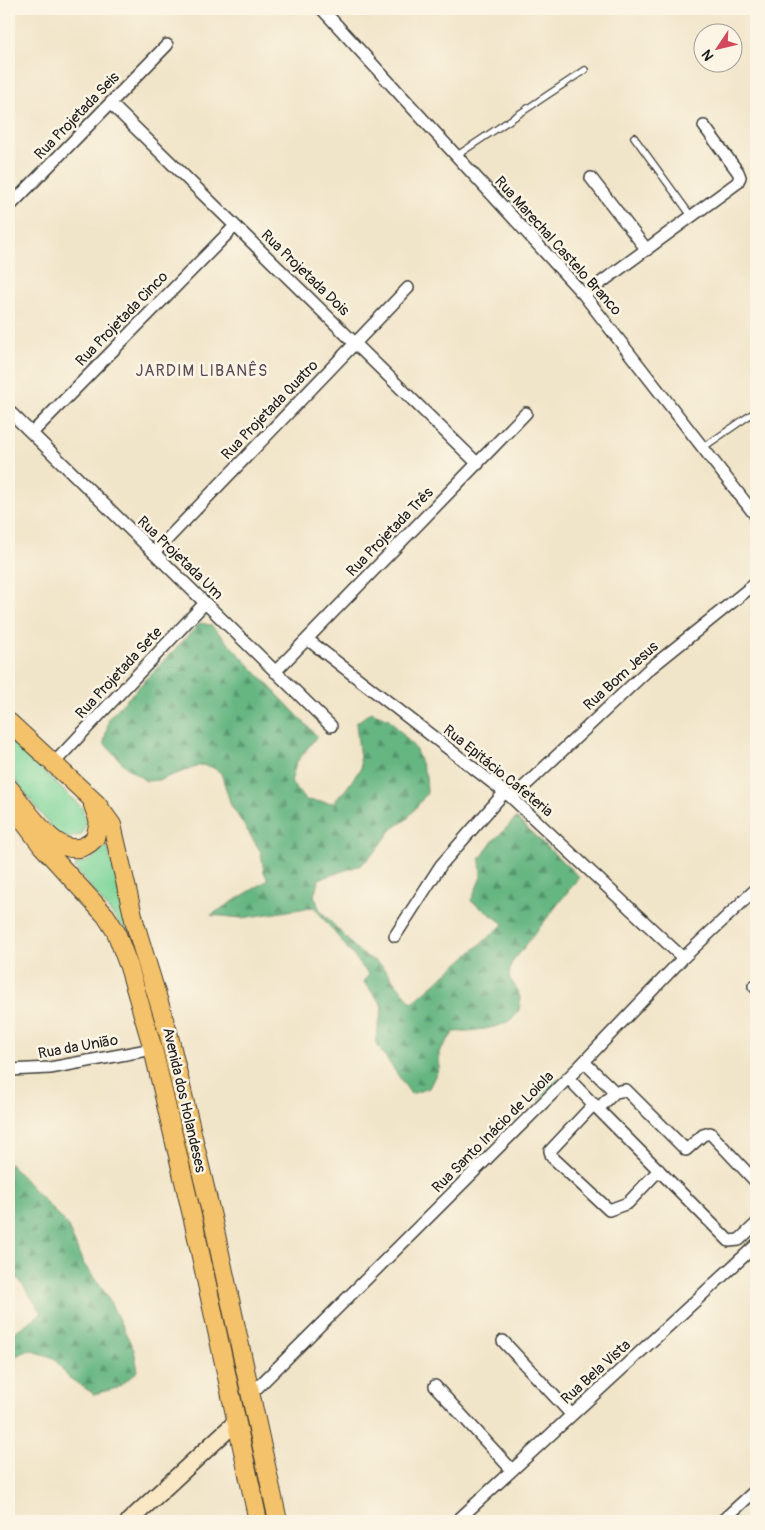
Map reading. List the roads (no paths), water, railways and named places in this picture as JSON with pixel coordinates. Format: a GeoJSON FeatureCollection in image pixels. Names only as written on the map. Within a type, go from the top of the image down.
{"type":"FeatureCollection","features":[{"type":"Feature","properties":{"kind":"main road","name":"Avenida dos Holandeses"},"geometry":{"type":"LineString","coordinates":[[9,722],[101,808],[113,830],[135,924],[168,1032],[278,1521]]}},
{"type":"Feature","properties":{"kind":"main road"},"geometry":{"type":"LineString","coordinates":[[9,788],[55,841],[73,850],[92,842],[99,828],[96,810],[77,785]]}},
{"type":"Feature","properties":{"kind":"main road","name":"Avenida dos Holandeses"},"geometry":{"type":"LineString","coordinates":[[9,802],[42,846],[99,908],[112,925],[129,967],[153,1049],[194,1224],[258,1521]]}},
{"type":"Feature","properties":{"kind":"street","name":"Rua Marechal Castelo Branco"},"geometry":{"type":"LineString","coordinates":[[322,9],[584,295],[756,516]]}},
{"type":"Feature","properties":{"kind":"street","name":"Rua Projetada Seis"},"geometry":{"type":"LineString","coordinates":[[9,208],[167,45]]}},
{"type":"Feature","properties":{"kind":"street","name":"Rua Projetada Dois"},"geometry":{"type":"LineString","coordinates":[[111,104],[478,464]]}},
{"type":"Feature","properties":{"kind":"street"},"geometry":{"type":"LineString","coordinates":[[584,295],[737,183],[740,177],[733,163],[704,126]]}},
{"type":"Feature","properties":{"kind":"street"},"geometry":{"type":"LineString","coordinates":[[591,178],[646,250]]}},
{"type":"Feature","properties":{"kind":"street","name":"Rua Projetada Cinco"},"geometry":{"type":"LineString","coordinates":[[32,433],[235,226]]}},
{"type":"Feature","properties":{"kind":"street","name":"Rua Projetada Quatro"},"geometry":{"type":"LineString","coordinates":[[154,553],[408,288]]}},
{"type":"Feature","properties":{"kind":"street","name":"Rua Projetada Um"},"geometry":{"type":"LineString","coordinates":[[9,411],[330,726]]}},
{"type":"Feature","properties":{"kind":"street","name":"Rua Projetada Três"},"geometry":{"type":"LineString","coordinates":[[275,672],[526,413]]}},
{"type":"Feature","properties":{"kind":"street","name":"Rua Bom Jesus"},"geometry":{"type":"LineString","coordinates":[[395,936],[441,865],[508,795],[648,670],[756,583]]}},
{"type":"Feature","properties":{"kind":"street","name":"Rua Projetada Sete"},"geometry":{"type":"LineString","coordinates":[[54,763],[205,603]]}},
{"type":"Feature","properties":{"kind":"street","name":"Rua Epitácio Cafeteria"},"geometry":{"type":"LineString","coordinates":[[307,639],[508,795],[683,958]]}},
{"type":"Feature","properties":{"kind":"street","name":"Rua Santo Inácio de Loiola"},"geometry":{"type":"LineString","coordinates":[[250,1395],[584,1062],[683,958],[756,889]]}},
{"type":"Feature","properties":{"kind":"street","name":"Rua da União"},"geometry":{"type":"LineString","coordinates":[[9,1070],[50,1068],[153,1049]]}},
{"type":"Feature","properties":{"kind":"street"},"geometry":{"type":"LineString","coordinates":[[584,1062],[615,1092]]}},
{"type":"Feature","properties":{"kind":"street"},"geometry":{"type":"LineString","coordinates":[[568,1078],[729,1241],[739,1240],[756,1224]]}},
{"type":"Feature","properties":{"kind":"street"},"geometry":{"type":"LineString","coordinates":[[659,1170],[628,1203],[609,1210],[552,1157],[550,1151],[596,1107],[615,1092],[626,1090],[686,1150],[703,1135],[710,1133],[756,1182]]}},
{"type":"Feature","properties":{"kind":"street","name":"Rua Bela Vista"},"geometry":{"type":"LineString","coordinates":[[457,1521],[756,1245]]}},
{"type":"Feature","properties":{"kind":"street"},"geometry":{"type":"LineString","coordinates":[[502,1341],[571,1414]]}},
{"type":"Feature","properties":{"kind":"street"},"geometry":{"type":"LineString","coordinates":[[436,1386],[512,1470]]}},
{"type":"Feature","properties":{"kind":"street"},"geometry":{"type":"LineString","coordinates":[[129,1521],[236,1421]]}},
{"type":"Feature","properties":{"kind":"street"},"geometry":{"type":"LineString","coordinates":[[722,1521],[756,1490]]}},
{"type":"Feature","properties":{"kind":"lane"},"geometry":{"type":"LineString","coordinates":[[456,156],[586,70]]}},
{"type":"Feature","properties":{"kind":"lane"},"geometry":{"type":"LineString","coordinates":[[634,137],[692,217]]}},
{"type":"Feature","properties":{"kind":"lane"},"geometry":{"type":"LineString","coordinates":[[704,447],[756,411]]}},
{"type":"Feature","properties":{"kind":"district","name":"JARDIM LIBANÊS"},"geometry":{"type":"Point","coordinates":[202,371]}}]}
